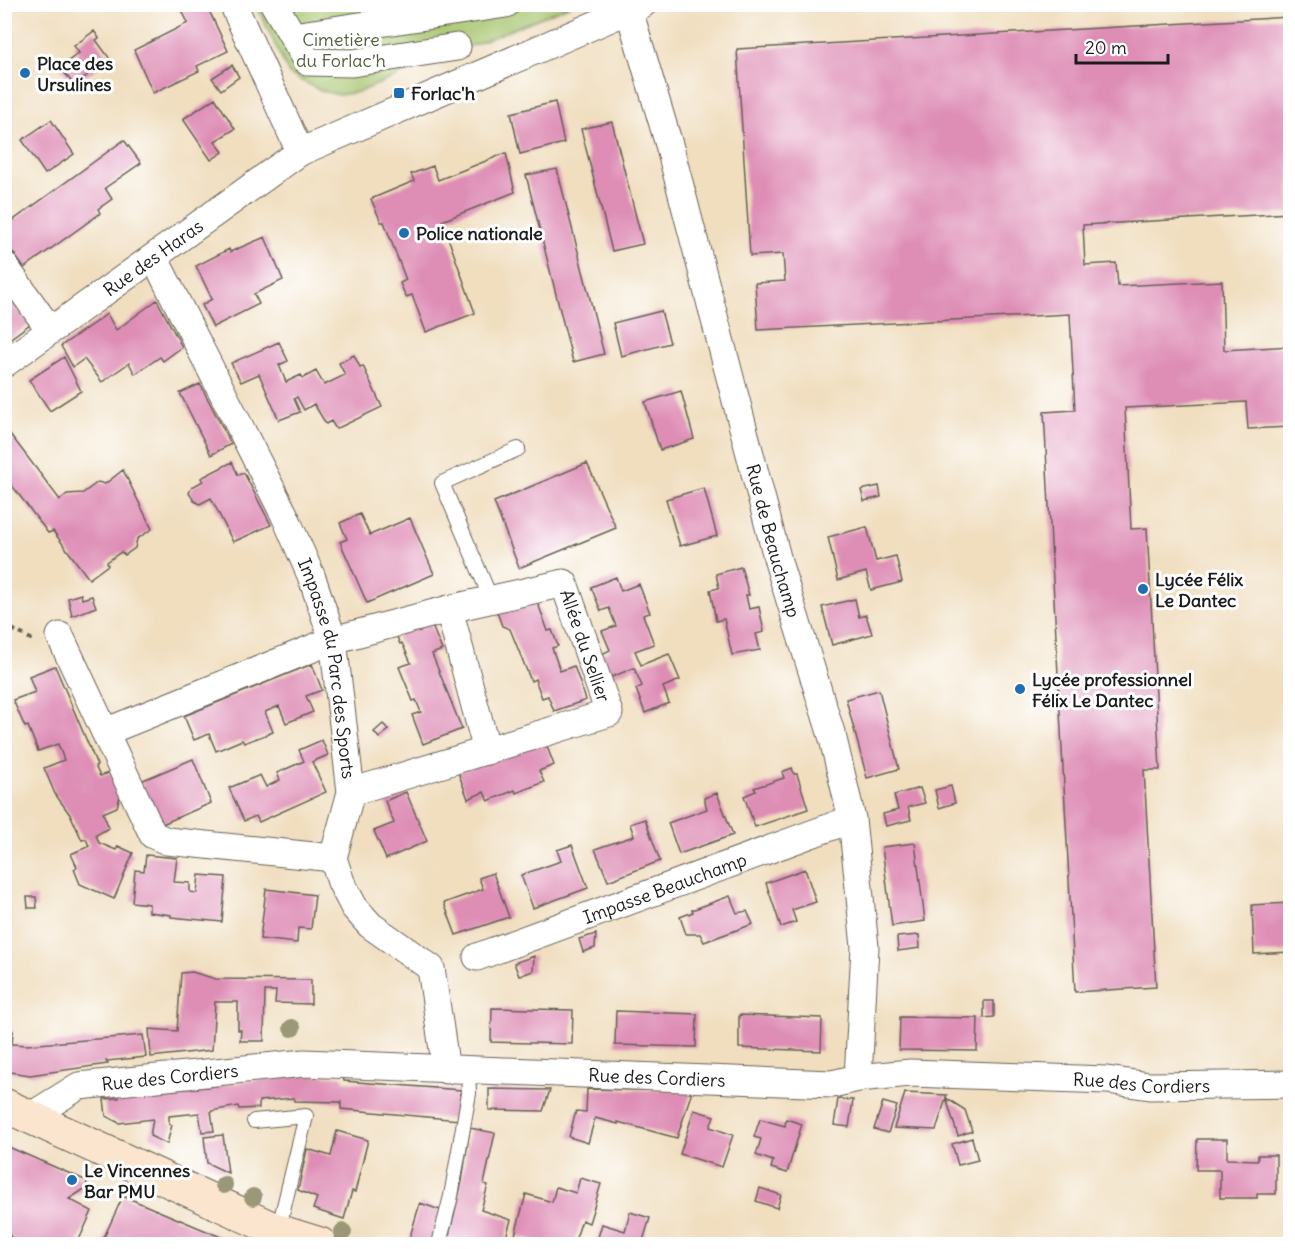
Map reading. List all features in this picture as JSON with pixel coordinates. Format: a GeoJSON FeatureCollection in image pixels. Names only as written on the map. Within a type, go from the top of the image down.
{"type":"FeatureCollection","features":[{"type":"Feature","properties":{"kind":"street"},"geometry":{"type":"LineString","coordinates":[[233,4],[300,152]]}},
{"type":"Feature","properties":{"kind":"street"},"geometry":{"type":"LineString","coordinates":[[274,4],[308,62],[352,63],[457,47]]}},
{"type":"Feature","properties":{"kind":"street"},"geometry":{"type":"LineString","coordinates":[[293,36],[506,4]]}},
{"type":"Feature","properties":{"kind":"street","name":"Rue des Haras"},"geometry":{"type":"LineString","coordinates":[[4,364],[300,152],[636,7]]}},
{"type":"Feature","properties":{"kind":"street","name":"Rue de Beauchamp"},"geometry":{"type":"LineString","coordinates":[[636,7],[670,148],[779,565],[833,739],[852,819],[865,947],[858,1078]]}},
{"type":"Feature","properties":{"kind":"street","name":"Impasse du Parc des Sports"},"geometry":{"type":"LineString","coordinates":[[154,257],[285,516],[312,578],[333,640],[351,792],[333,858]]}},
{"type":"Feature","properties":{"kind":"street"},"geometry":{"type":"LineString","coordinates":[[4,265],[50,330]]}},
{"type":"Feature","properties":{"kind":"street","name":"Allée du Sellier"},"geometry":{"type":"LineString","coordinates":[[105,732],[333,640],[449,609],[564,584],[609,713],[351,792]]}},
{"type":"Feature","properties":{"kind":"street"},"geometry":{"type":"LineString","coordinates":[[449,609],[487,751]]}},
{"type":"Feature","properties":{"kind":"street"},"geometry":{"type":"LineString","coordinates":[[60,636],[153,835],[167,841],[333,858],[341,882],[354,907],[370,925],[431,968],[457,1071]]}},
{"type":"Feature","properties":{"kind":"street","name":"Impasse Beauchamp"},"geometry":{"type":"LineString","coordinates":[[477,957],[852,819]]}},
{"type":"Feature","properties":{"kind":"street","name":"Rue des Cordiers"},"geometry":{"type":"LineString","coordinates":[[18,1111],[79,1086],[304,1064],[832,1084],[858,1078],[910,1073],[1107,1080],[1150,1086],[1290,1084]]}},
{"type":"Feature","properties":{"kind":"street"},"geometry":{"type":"LineString","coordinates":[[18,1111],[278,1231],[320,1245]]}},
{"type":"Feature","properties":{"kind":"lane"},"geometry":{"type":"LineString","coordinates":[[491,599],[442,483],[518,449]]}},
{"type":"Feature","properties":{"kind":"lane"},"geometry":{"type":"LineString","coordinates":[[439,1245],[453,1185],[469,1093],[457,1071]]}},
{"type":"Feature","properties":{"kind":"lane"},"geometry":{"type":"LineString","coordinates":[[254,1121],[306,1116],[278,1231]]}},
{"type":"Feature","properties":{"kind":"green space","name":"Cimetière du Forlac’h"},"geometry":{"type":"Polygon","coordinates":[[[256,5],[571,5],[359,92],[339,95],[319,90],[289,74],[256,5]]]}},
{"type":"Feature","properties":{"kind":"building"},"geometry":{"type":"Polygon","coordinates":[[[179,4],[206,4],[228,51],[197,66],[199,71],[153,93],[134,50],[188,23],[179,4]]]}},
{"type":"Feature","properties":{"kind":"building"},"geometry":{"type":"Polygon","coordinates":[[[1290,17],[1290,213],[1083,225],[1085,265],[1116,263],[1118,286],[1222,281],[1224,350],[1290,346],[1290,427],[1248,429],[1246,402],[1125,408],[1131,529],[1147,528],[1160,770],[1144,770],[1156,987],[1075,992],[1044,412],[1075,410],[1070,314],[758,330],[755,283],[785,281],[783,254],[750,256],[737,49],[1290,17]]]}},
{"type":"Feature","properties":{"kind":"building"},"geometry":{"type":"Polygon","coordinates":[[[94,31],[99,38],[96,40],[110,59],[74,85],[60,67],[79,53],[74,46],[94,31]]]}},
{"type":"Feature","properties":{"kind":"building"},"geometry":{"type":"Polygon","coordinates":[[[232,65],[239,77],[221,90],[212,78],[232,65]]]}},
{"type":"Feature","properties":{"kind":"building"},"geometry":{"type":"Polygon","coordinates":[[[215,98],[235,129],[215,141],[223,152],[211,160],[183,119],[215,98]]]}},
{"type":"Feature","properties":{"kind":"building"},"geometry":{"type":"Polygon","coordinates":[[[555,102],[564,143],[520,154],[511,113],[555,102]]]}},
{"type":"Feature","properties":{"kind":"building"},"geometry":{"type":"Polygon","coordinates":[[[51,120],[74,154],[45,174],[22,140],[51,120]]]}},
{"type":"Feature","properties":{"kind":"building"},"geometry":{"type":"Polygon","coordinates":[[[612,122],[643,244],[612,251],[581,129],[612,122]]]}},
{"type":"Feature","properties":{"kind":"building"},"geometry":{"type":"Polygon","coordinates":[[[124,140],[141,163],[105,188],[112,199],[98,209],[100,213],[98,215],[24,268],[4,240],[4,227],[124,140]]]}},
{"type":"Feature","properties":{"kind":"building"},"geometry":{"type":"Polygon","coordinates":[[[506,153],[515,192],[442,221],[475,313],[426,332],[412,295],[406,297],[400,283],[406,280],[384,222],[381,222],[371,199],[414,181],[411,174],[433,166],[438,180],[506,153]]]}},
{"type":"Feature","properties":{"kind":"building"},"geometry":{"type":"Polygon","coordinates":[[[557,169],[604,354],[573,362],[526,175],[557,169]]]}},
{"type":"Feature","properties":{"kind":"building"},"geometry":{"type":"Polygon","coordinates":[[[265,237],[283,280],[254,294],[259,304],[213,327],[202,305],[212,299],[196,266],[229,249],[230,252],[265,237]]]}},
{"type":"Feature","properties":{"kind":"building"},"geometry":{"type":"Polygon","coordinates":[[[4,289],[30,324],[4,343],[4,289]]]}},
{"type":"Feature","properties":{"kind":"building"},"geometry":{"type":"Polygon","coordinates":[[[157,300],[182,347],[163,361],[160,357],[135,374],[129,363],[102,382],[84,359],[73,367],[61,346],[107,314],[116,330],[157,300]]]}},
{"type":"Feature","properties":{"kind":"building"},"geometry":{"type":"Polygon","coordinates":[[[661,311],[670,343],[621,356],[613,323],[661,311]]]}},
{"type":"Feature","properties":{"kind":"building"},"geometry":{"type":"Polygon","coordinates":[[[279,342],[288,361],[279,365],[286,382],[301,375],[303,378],[316,371],[324,385],[345,375],[339,363],[354,355],[360,367],[363,366],[382,407],[336,429],[331,421],[326,424],[314,404],[304,410],[297,397],[294,399],[300,412],[279,420],[259,374],[241,382],[231,363],[279,342]]]}},
{"type":"Feature","properties":{"kind":"building"},"geometry":{"type":"Polygon","coordinates":[[[64,357],[81,391],[50,411],[29,380],[64,357]]]}},
{"type":"Feature","properties":{"kind":"building"},"geometry":{"type":"Polygon","coordinates":[[[200,384],[231,444],[211,455],[180,393],[200,384]]]}},
{"type":"Feature","properties":{"kind":"building"},"geometry":{"type":"Polygon","coordinates":[[[681,391],[694,439],[660,450],[645,402],[681,391]]]}},
{"type":"Feature","properties":{"kind":"building"},"geometry":{"type":"Polygon","coordinates":[[[4,426],[60,500],[67,494],[83,493],[98,482],[105,484],[123,470],[152,529],[137,539],[135,548],[125,555],[121,552],[89,579],[53,531],[48,533],[4,475],[4,426]]]}},
{"type":"Feature","properties":{"kind":"building"},"geometry":{"type":"Polygon","coordinates":[[[232,462],[238,475],[244,473],[271,525],[233,542],[211,498],[200,504],[194,501],[189,493],[192,487],[203,481],[201,478],[232,462]]]}},
{"type":"Feature","properties":{"kind":"building"},"geometry":{"type":"Polygon","coordinates":[[[587,463],[616,528],[519,568],[494,502],[587,463]]]}},
{"type":"Feature","properties":{"kind":"building"},"geometry":{"type":"Polygon","coordinates":[[[879,486],[881,497],[864,501],[861,490],[879,486]]]}},
{"type":"Feature","properties":{"kind":"building"},"geometry":{"type":"Polygon","coordinates":[[[704,488],[717,536],[680,546],[666,499],[704,488]]]}},
{"type":"Feature","properties":{"kind":"building"},"geometry":{"type":"Polygon","coordinates":[[[360,514],[370,535],[410,518],[434,574],[367,603],[340,542],[347,539],[340,523],[360,514]]]}},
{"type":"Feature","properties":{"kind":"building"},"geometry":{"type":"Polygon","coordinates":[[[867,527],[876,561],[896,556],[902,582],[871,590],[866,572],[838,580],[828,537],[867,527]]]}},
{"type":"Feature","properties":{"kind":"building"},"geometry":{"type":"Polygon","coordinates":[[[741,567],[749,595],[746,595],[749,609],[759,607],[764,632],[756,634],[760,650],[732,655],[724,619],[716,621],[710,590],[719,588],[716,574],[741,567]]]}},
{"type":"Feature","properties":{"kind":"building"},"geometry":{"type":"Polygon","coordinates":[[[616,577],[621,591],[639,584],[650,613],[643,615],[654,644],[635,651],[641,665],[669,654],[680,680],[663,687],[669,703],[645,713],[636,689],[642,686],[634,668],[609,678],[600,655],[610,650],[602,631],[616,626],[609,608],[601,611],[591,587],[616,577]]]}},
{"type":"Feature","properties":{"kind":"building"},"geometry":{"type":"Polygon","coordinates":[[[81,594],[82,599],[92,596],[96,607],[72,616],[68,598],[81,594]]]}},
{"type":"Feature","properties":{"kind":"building"},"geometry":{"type":"Polygon","coordinates":[[[536,598],[548,631],[552,630],[558,646],[552,648],[560,671],[574,666],[586,700],[554,711],[548,696],[542,698],[535,679],[531,681],[510,629],[502,626],[497,612],[536,598]]]}},
{"type":"Feature","properties":{"kind":"building"},"geometry":{"type":"Polygon","coordinates":[[[855,599],[859,617],[866,615],[872,634],[832,645],[822,607],[855,599]]]}},
{"type":"Feature","properties":{"kind":"building"},"geometry":{"type":"Polygon","coordinates":[[[428,616],[442,650],[432,654],[462,729],[423,744],[412,715],[421,712],[416,700],[413,701],[399,667],[411,663],[394,630],[428,616]]]}},
{"type":"Feature","properties":{"kind":"building"},"geometry":{"type":"Polygon","coordinates":[[[312,664],[322,690],[306,696],[313,712],[286,723],[279,706],[265,712],[273,732],[244,743],[242,740],[216,751],[209,734],[194,740],[184,716],[312,664]]]}},
{"type":"Feature","properties":{"kind":"building"},"geometry":{"type":"Polygon","coordinates":[[[55,666],[100,776],[111,772],[120,796],[117,807],[103,813],[109,828],[96,835],[99,843],[116,850],[118,846],[133,853],[114,899],[80,884],[74,869],[77,867],[71,854],[89,846],[86,839],[82,840],[71,816],[55,794],[44,768],[64,760],[58,744],[38,751],[28,726],[25,727],[13,700],[35,692],[29,676],[55,666]]]}},
{"type":"Feature","properties":{"kind":"building"},"geometry":{"type":"Polygon","coordinates":[[[879,690],[899,769],[867,778],[846,699],[879,690]]]}},
{"type":"Feature","properties":{"kind":"building"},"geometry":{"type":"Polygon","coordinates":[[[383,724],[389,730],[379,738],[374,732],[383,724]]]}},
{"type":"Feature","properties":{"kind":"building"},"geometry":{"type":"Polygon","coordinates":[[[322,740],[328,755],[312,762],[326,792],[259,822],[256,816],[244,821],[229,788],[260,775],[266,787],[280,780],[277,773],[304,761],[299,750],[322,740]]]}},
{"type":"Feature","properties":{"kind":"building"},"geometry":{"type":"Polygon","coordinates":[[[545,741],[554,765],[539,771],[544,782],[488,801],[484,792],[468,799],[458,772],[545,741]]]}},
{"type":"Feature","properties":{"kind":"building"},"geometry":{"type":"Polygon","coordinates":[[[193,759],[211,803],[160,825],[141,781],[193,759]]]}},
{"type":"Feature","properties":{"kind":"building"},"geometry":{"type":"Polygon","coordinates":[[[792,768],[794,774],[797,774],[808,809],[755,827],[744,796],[756,791],[754,788],[784,778],[782,772],[792,768]]]}},
{"type":"Feature","properties":{"kind":"building"},"geometry":{"type":"Polygon","coordinates":[[[951,786],[955,803],[939,808],[935,790],[951,786]]]}},
{"type":"Feature","properties":{"kind":"building"},"geometry":{"type":"Polygon","coordinates":[[[920,788],[925,803],[908,807],[911,820],[886,826],[883,814],[898,810],[894,795],[920,788]]]}},
{"type":"Feature","properties":{"kind":"building"},"geometry":{"type":"Polygon","coordinates":[[[406,792],[427,841],[386,859],[374,831],[394,823],[385,801],[406,792]]]}},
{"type":"Feature","properties":{"kind":"building"},"geometry":{"type":"Polygon","coordinates":[[[717,793],[733,835],[679,854],[668,823],[707,809],[704,798],[717,793]]]}},
{"type":"Feature","properties":{"kind":"building"},"geometry":{"type":"Polygon","coordinates":[[[645,819],[660,861],[608,881],[595,849],[634,836],[630,824],[645,819]]]}},
{"type":"Feature","properties":{"kind":"building"},"geometry":{"type":"Polygon","coordinates":[[[915,843],[925,921],[892,926],[882,847],[915,843]]]}},
{"type":"Feature","properties":{"kind":"building"},"geometry":{"type":"Polygon","coordinates":[[[572,845],[588,888],[533,908],[521,875],[561,861],[557,850],[572,845]]]}},
{"type":"Feature","properties":{"kind":"building"},"geometry":{"type":"Polygon","coordinates":[[[146,855],[177,858],[174,882],[190,883],[190,892],[197,893],[199,875],[226,877],[222,922],[171,917],[171,915],[149,912],[149,904],[132,902],[135,870],[144,871],[146,855]]]}},
{"type":"Feature","properties":{"kind":"building"},"geometry":{"type":"Polygon","coordinates":[[[805,869],[816,902],[792,910],[796,922],[781,927],[766,883],[805,869]]]}},
{"type":"Feature","properties":{"kind":"building"},"geometry":{"type":"Polygon","coordinates":[[[493,873],[509,917],[456,935],[444,903],[483,889],[479,878],[493,873]]]}},
{"type":"Feature","properties":{"kind":"building"},"geometry":{"type":"Polygon","coordinates":[[[266,889],[315,895],[311,929],[298,928],[297,943],[260,939],[266,889]]]}},
{"type":"Feature","properties":{"kind":"building"},"geometry":{"type":"Polygon","coordinates":[[[730,896],[737,913],[747,911],[753,924],[704,942],[700,934],[686,934],[680,917],[693,912],[692,910],[730,896]]]}},
{"type":"Feature","properties":{"kind":"building"},"geometry":{"type":"Polygon","coordinates":[[[27,897],[36,897],[37,908],[28,908],[27,897]]]}},
{"type":"Feature","properties":{"kind":"building"},"geometry":{"type":"Polygon","coordinates":[[[1290,903],[1290,952],[1254,954],[1252,905],[1290,903]]]}},
{"type":"Feature","properties":{"kind":"building"},"geometry":{"type":"Polygon","coordinates":[[[596,934],[595,948],[583,952],[579,939],[596,934]]]}},
{"type":"Feature","properties":{"kind":"building"},"geometry":{"type":"Polygon","coordinates":[[[919,935],[920,948],[898,951],[897,937],[919,935]]]}},
{"type":"Feature","properties":{"kind":"building"},"geometry":{"type":"Polygon","coordinates":[[[534,956],[533,971],[519,976],[514,963],[534,956]]]}},
{"type":"Feature","properties":{"kind":"building"},"geometry":{"type":"Polygon","coordinates":[[[192,972],[216,979],[311,980],[311,1004],[275,1003],[276,991],[265,991],[264,1041],[240,1041],[238,1002],[215,1002],[212,1050],[151,1057],[149,1029],[177,1031],[181,973],[192,972]]]}},
{"type":"Feature","properties":{"kind":"building"},"geometry":{"type":"Polygon","coordinates":[[[984,1001],[994,1001],[994,1017],[984,1018],[984,1001]]]}},
{"type":"Feature","properties":{"kind":"building"},"geometry":{"type":"Polygon","coordinates":[[[492,1008],[573,1010],[572,1044],[491,1042],[492,1008]]]}},
{"type":"Feature","properties":{"kind":"building"},"geometry":{"type":"Polygon","coordinates":[[[616,1011],[697,1014],[696,1047],[615,1045],[616,1011]]]}},
{"type":"Feature","properties":{"kind":"building"},"geometry":{"type":"Polygon","coordinates":[[[739,1015],[822,1018],[821,1051],[739,1048],[739,1015]]]}},
{"type":"Feature","properties":{"kind":"building"},"geometry":{"type":"Polygon","coordinates":[[[900,1017],[978,1018],[977,1051],[899,1050],[900,1017]]]}},
{"type":"Feature","properties":{"kind":"building"},"geometry":{"type":"Polygon","coordinates":[[[4,1029],[13,1031],[12,1044],[27,1045],[143,1035],[146,1057],[106,1061],[108,1064],[30,1075],[4,1071],[4,1029]]]}},
{"type":"Feature","properties":{"kind":"building"},"geometry":{"type":"Polygon","coordinates":[[[295,1075],[343,1076],[344,1081],[461,1090],[459,1120],[341,1109],[341,1102],[294,1101],[294,1098],[259,1101],[259,1108],[239,1109],[238,1106],[211,1111],[214,1131],[202,1132],[199,1113],[169,1116],[169,1124],[172,1125],[167,1144],[150,1136],[153,1119],[119,1123],[106,1116],[104,1099],[119,1098],[119,1095],[207,1087],[295,1075]]]}},
{"type":"Feature","properties":{"kind":"building"},"geometry":{"type":"Polygon","coordinates":[[[489,1089],[550,1090],[543,1111],[489,1110],[489,1089]]]}},
{"type":"Feature","properties":{"kind":"building"},"geometry":{"type":"Polygon","coordinates":[[[587,1089],[692,1091],[677,1138],[595,1118],[588,1143],[569,1137],[576,1111],[586,1112],[587,1089]]]}},
{"type":"Feature","properties":{"kind":"building"},"geometry":{"type":"Polygon","coordinates":[[[905,1093],[947,1095],[936,1130],[894,1128],[905,1093]]]}},
{"type":"Feature","properties":{"kind":"building"},"geometry":{"type":"Polygon","coordinates":[[[946,1098],[965,1110],[972,1131],[958,1136],[946,1098]]]}},
{"type":"Feature","properties":{"kind":"building"},"geometry":{"type":"Polygon","coordinates":[[[838,1099],[853,1100],[849,1127],[834,1125],[838,1099]]]}},
{"type":"Feature","properties":{"kind":"building"},"geometry":{"type":"Polygon","coordinates":[[[883,1102],[897,1106],[888,1133],[874,1129],[883,1102]]]}},
{"type":"Feature","properties":{"kind":"building"},"geometry":{"type":"Polygon","coordinates":[[[694,1110],[714,1116],[710,1127],[733,1135],[722,1167],[680,1154],[694,1110]]]}},
{"type":"Feature","properties":{"kind":"building"},"geometry":{"type":"Polygon","coordinates":[[[760,1119],[785,1126],[786,1119],[802,1124],[787,1173],[771,1168],[773,1161],[756,1155],[761,1139],[754,1137],[760,1119]]]}},
{"type":"Feature","properties":{"kind":"building"},"geometry":{"type":"Polygon","coordinates":[[[470,1128],[495,1133],[484,1184],[488,1185],[481,1210],[511,1220],[504,1244],[447,1244],[462,1181],[470,1128]]]}},
{"type":"Feature","properties":{"kind":"building"},"geometry":{"type":"Polygon","coordinates":[[[337,1131],[368,1140],[355,1192],[352,1191],[344,1219],[313,1209],[317,1198],[298,1190],[307,1149],[331,1156],[337,1131]]]}},
{"type":"Feature","properties":{"kind":"building"},"geometry":{"type":"Polygon","coordinates":[[[223,1135],[228,1173],[207,1163],[204,1137],[223,1135]]]}},
{"type":"Feature","properties":{"kind":"building"},"geometry":{"type":"Polygon","coordinates":[[[972,1138],[978,1160],[958,1165],[952,1144],[972,1138]]]}},
{"type":"Feature","properties":{"kind":"building"},"geometry":{"type":"Polygon","coordinates":[[[1197,1139],[1227,1139],[1227,1159],[1258,1160],[1258,1155],[1276,1155],[1276,1194],[1257,1194],[1257,1198],[1220,1198],[1220,1170],[1196,1170],[1197,1139]]]}},
{"type":"Feature","properties":{"kind":"building"},"geometry":{"type":"Polygon","coordinates":[[[4,1145],[87,1181],[86,1188],[69,1199],[92,1211],[78,1242],[84,1244],[15,1244],[4,1225],[4,1145]]]}},
{"type":"Feature","properties":{"kind":"building"},"geometry":{"type":"Polygon","coordinates":[[[580,1178],[601,1184],[589,1223],[582,1220],[574,1244],[536,1244],[536,1241],[515,1235],[526,1194],[552,1202],[556,1187],[576,1193],[580,1178]]]}},
{"type":"Feature","properties":{"kind":"building"},"geometry":{"type":"Polygon","coordinates":[[[760,1188],[781,1195],[777,1208],[756,1201],[760,1188]]]}},
{"type":"Feature","properties":{"kind":"building"},"geometry":{"type":"Polygon","coordinates":[[[123,1196],[209,1232],[237,1244],[101,1244],[123,1196]]]}},
{"type":"Feature","properties":{"kind":"building"},"geometry":{"type":"Polygon","coordinates":[[[420,1203],[443,1211],[433,1244],[409,1240],[420,1203]]]}},
{"type":"Feature","properties":{"kind":"building"},"geometry":{"type":"Polygon","coordinates":[[[630,1212],[650,1218],[642,1244],[596,1244],[602,1224],[625,1231],[630,1212]]]}},
{"type":"Feature","properties":{"kind":"place","name":"Place des Ursulines"},"geometry":{"type":"Point","coordinates":[25,73]}},
{"type":"Feature","properties":{"kind":"place","name":"Forlac'h"},"geometry":{"type":"Point","coordinates":[399,93]}},
{"type":"Feature","properties":{"kind":"place","name":"Police nationale"},"geometry":{"type":"Point","coordinates":[404,233]}},
{"type":"Feature","properties":{"kind":"place","name":"Lycée Félix Le Dantec"},"geometry":{"type":"Point","coordinates":[1143,589]}},
{"type":"Feature","properties":{"kind":"place","name":"Lycée professionnel Félix Le Dantec"},"geometry":{"type":"Point","coordinates":[1020,689]}},
{"type":"Feature","properties":{"kind":"place","name":"Le Vincennes Bar PMU"},"geometry":{"type":"Point","coordinates":[72,1180]}}]}
